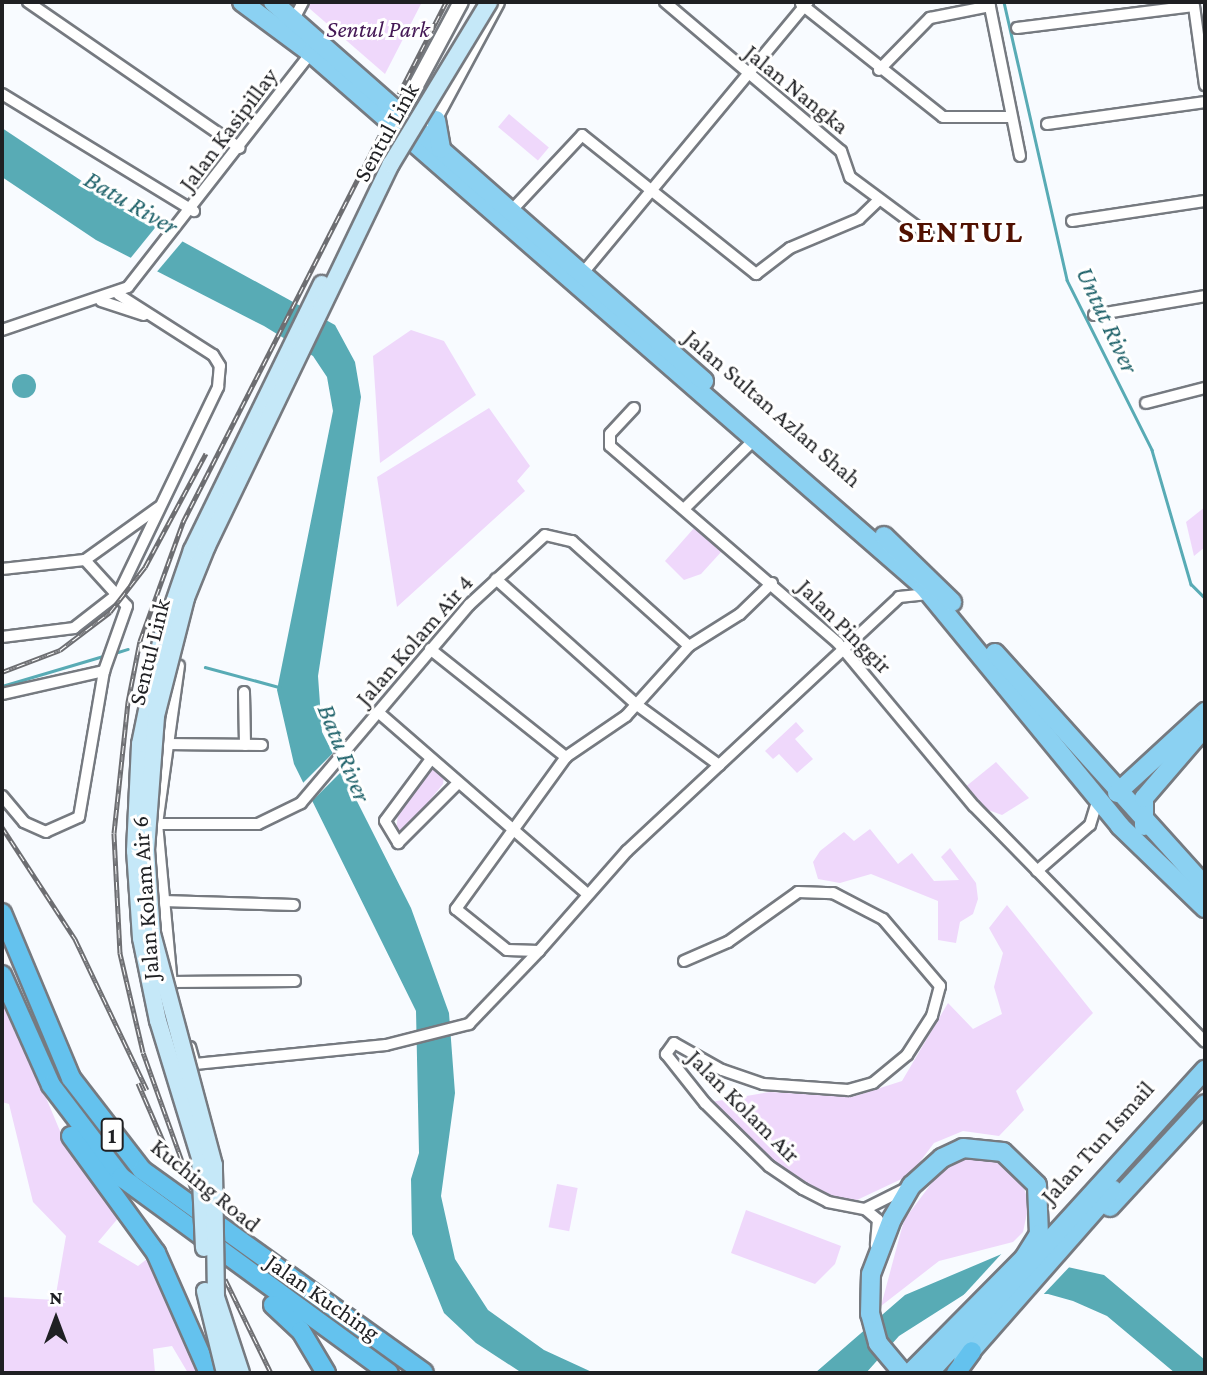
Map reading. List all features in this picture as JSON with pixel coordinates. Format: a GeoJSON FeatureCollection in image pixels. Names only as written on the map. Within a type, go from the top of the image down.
{"type":"FeatureCollection","features":[{"type":"Feature","properties":{"kind":"highway","name":"Kuching Road"},"geometry":{"type":"LineString","coordinates":[[2,913],[71,1077],[142,1170],[424,1373]]}},
{"type":"Feature","properties":{"kind":"highway","name":"Kuching Road"},"geometry":{"type":"LineString","coordinates":[[2,975],[57,1096],[121,1177],[230,1261]]}},
{"type":"Feature","properties":{"kind":"highway"},"geometry":{"type":"LineString","coordinates":[[57,1096],[64,1124],[156,1253],[209,1373]]}},
{"type":"Feature","properties":{"kind":"highway"},"geometry":{"type":"LineString","coordinates":[[230,1261],[243,1282],[301,1331],[326,1373]]}},
{"type":"Feature","properties":{"kind":"highway","name":"Jalan Kuching"},"geometry":{"type":"LineString","coordinates":[[230,1261],[389,1373]]}},
{"type":"Feature","properties":{"kind":"highway"},"geometry":{"type":"LineString","coordinates":[[955,1373],[972,1351]]}},
{"type":"Feature","properties":{"kind":"main road","name":"Jalan Sultan Azlan Shah"},"geometry":{"type":"LineString","coordinates":[[242,2],[311,53],[402,114]]}},
{"type":"Feature","properties":{"kind":"main road","name":"Jalan Sultan Azlan Shah"},"geometry":{"type":"LineString","coordinates":[[274,2],[299,9],[382,97],[402,114],[419,140],[936,599],[1097,794],[1120,826],[1205,908]]}},
{"type":"Feature","properties":{"kind":"main road","name":"Sentul Link"},"geometry":{"type":"LineString","coordinates":[[225,1373],[204,1280],[200,1158],[158,1021],[141,938],[135,839],[145,719],[177,589],[208,515],[388,149],[477,2]]}},
{"type":"Feature","properties":{"kind":"main road","name":"Sentul Link"},"geometry":{"type":"LineString","coordinates":[[241,1373],[216,1297],[214,1165],[152,933],[146,850],[156,716],[186,598],[207,545],[391,164],[489,2]]}},
{"type":"Feature","properties":{"kind":"main road"},"geometry":{"type":"LineString","coordinates":[[436,120],[441,149]]}},
{"type":"Feature","properties":{"kind":"main road","name":"Jalan Sultan Azlan Shah"},"geometry":{"type":"LineString","coordinates":[[419,140],[441,149],[930,576],[1144,826],[1205,887]]}},
{"type":"Feature","properties":{"kind":"main road"},"geometry":{"type":"LineString","coordinates":[[1140,844],[1117,809],[1117,793],[1205,712]]}},
{"type":"Feature","properties":{"kind":"main road"},"geometry":{"type":"LineString","coordinates":[[1144,826],[1144,799],[1205,727]]}},
{"type":"Feature","properties":{"kind":"main road","name":"Jalan Tun Ismail"},"geometry":{"type":"LineString","coordinates":[[1023,1249],[1060,1221],[1205,1057]]}},
{"type":"Feature","properties":{"kind":"main road"},"geometry":{"type":"LineString","coordinates":[[996,1305],[1022,1299],[1055,1251],[1115,1175],[1205,1070]]}},
{"type":"Feature","properties":{"kind":"main road"},"geometry":{"type":"LineString","coordinates":[[1060,1221],[1115,1175],[1205,1088]]}},
{"type":"Feature","properties":{"kind":"main road","name":"Jalan Tun Ismail"},"geometry":{"type":"LineString","coordinates":[[1087,1226],[1205,1104]]}},
{"type":"Feature","properties":{"kind":"main road"},"geometry":{"type":"LineString","coordinates":[[977,1147],[1014,1158],[1037,1185],[1043,1223],[1023,1249],[958,1310],[915,1371],[878,1343],[869,1295],[874,1261],[912,1185],[952,1152],[977,1147]]}},
{"type":"Feature","properties":{"kind":"main road"},"geometry":{"type":"LineString","coordinates":[[915,1371],[1087,1226],[1115,1175]]}},
{"type":"Feature","properties":{"kind":"main road"},"geometry":{"type":"LineString","coordinates":[[972,1351],[1023,1249]]}},
{"type":"Feature","properties":{"kind":"street"},"geometry":{"type":"LineString","coordinates":[[28,2],[240,148]]}},
{"type":"Feature","properties":{"kind":"street"},"geometry":{"type":"LineString","coordinates":[[402,114],[461,2]]}},
{"type":"Feature","properties":{"kind":"street"},"geometry":{"type":"LineString","coordinates":[[419,140],[436,120],[497,2]]}},
{"type":"Feature","properties":{"kind":"street","name":"Jalan Nangka"},"geometry":{"type":"LineString","coordinates":[[666,2],[746,77],[841,151],[850,177],[928,235]]}},
{"type":"Feature","properties":{"kind":"street"},"geometry":{"type":"LineString","coordinates":[[582,274],[804,3],[879,70],[943,117],[1011,117]]}},
{"type":"Feature","properties":{"kind":"street"},"geometry":{"type":"LineString","coordinates":[[879,70],[930,18],[990,4],[1020,156]]}},
{"type":"Feature","properties":{"kind":"street"},"geometry":{"type":"LineString","coordinates":[[1017,28],[1194,6],[1205,85]]}},
{"type":"Feature","properties":{"kind":"street"},"geometry":{"type":"LineString","coordinates":[[445,35],[461,35],[472,51]]}},
{"type":"Feature","properties":{"kind":"street","name":"Jalan Kasipillay"},"geometry":{"type":"LineString","coordinates":[[2,330],[119,295],[138,277],[190,215],[311,53]]}},
{"type":"Feature","properties":{"kind":"street"},"geometry":{"type":"LineString","coordinates":[[2,94],[190,215]]}},
{"type":"Feature","properties":{"kind":"street"},"geometry":{"type":"LineString","coordinates":[[1046,124],[1205,102]]}},
{"type":"Feature","properties":{"kind":"street"},"geometry":{"type":"LineString","coordinates":[[511,211],[571,145],[588,136],[760,275],[790,248],[850,224],[879,200]]}},
{"type":"Feature","properties":{"kind":"street"},"geometry":{"type":"LineString","coordinates":[[1073,221],[1205,201]]}},
{"type":"Feature","properties":{"kind":"street"},"geometry":{"type":"LineString","coordinates":[[2,638],[74,628],[119,593],[200,431],[220,366],[213,355],[147,316],[119,295]]}},
{"type":"Feature","properties":{"kind":"street"},"geometry":{"type":"LineString","coordinates":[[1094,315],[1205,296]]}},
{"type":"Feature","properties":{"kind":"street"},"geometry":{"type":"LineString","coordinates":[[101,301],[147,316]]}},
{"type":"Feature","properties":{"kind":"street"},"geometry":{"type":"LineString","coordinates":[[1146,403],[1205,388]]}},
{"type":"Feature","properties":{"kind":"street","name":"Jalan Pinggir"},"geometry":{"type":"LineString","coordinates":[[634,408],[610,434],[610,446],[685,507],[846,652],[959,789],[1205,1042]]}},
{"type":"Feature","properties":{"kind":"street"},"geometry":{"type":"LineString","coordinates":[[685,507],[755,439]]}},
{"type":"Feature","properties":{"kind":"street"},"geometry":{"type":"LineString","coordinates":[[2,569],[85,559],[161,506]]}},
{"type":"Feature","properties":{"kind":"street","name":"Jalan Kolam Air 4"},"geometry":{"type":"LineString","coordinates":[[157,824],[258,824],[301,803],[430,649],[496,579],[545,535],[557,534],[689,646]]}},
{"type":"Feature","properties":{"kind":"street"},"geometry":{"type":"LineString","coordinates":[[2,796],[24,822],[46,832],[79,817],[104,671],[126,610],[119,593],[85,559]]}},
{"type":"Feature","properties":{"kind":"street"},"geometry":{"type":"LineString","coordinates":[[899,597],[900,565]]}},
{"type":"Feature","properties":{"kind":"street"},"geometry":{"type":"LineString","coordinates":[[496,579],[636,705],[719,765]]}},
{"type":"Feature","properties":{"kind":"street"},"geometry":{"type":"LineString","coordinates":[[772,583],[740,614],[689,646],[636,705],[566,757],[510,828],[456,909],[507,950],[539,951],[587,894],[719,765],[846,652],[899,597],[920,592],[936,599]]}},
{"type":"Feature","properties":{"kind":"street"},"geometry":{"type":"LineString","coordinates":[[430,649],[566,757]]}},
{"type":"Feature","properties":{"kind":"street","name":"Jalan Kolam Air 6"},"geometry":{"type":"LineString","coordinates":[[179,666],[173,685],[157,824],[172,982],[195,1064],[399,1042],[469,1024],[539,951]]}},
{"type":"Feature","properties":{"kind":"street"},"geometry":{"type":"LineString","coordinates":[[2,694],[104,671]]}},
{"type":"Feature","properties":{"kind":"street"},"geometry":{"type":"LineString","coordinates":[[244,692],[245,745]]}},
{"type":"Feature","properties":{"kind":"street"},"geometry":{"type":"LineString","coordinates":[[378,712],[587,894]]}},
{"type":"Feature","properties":{"kind":"street"},"geometry":{"type":"LineString","coordinates":[[165,744],[262,745]]}},
{"type":"Feature","properties":{"kind":"street"},"geometry":{"type":"LineString","coordinates":[[431,759],[385,821],[398,843],[458,783]]}},
{"type":"Feature","properties":{"kind":"street"},"geometry":{"type":"LineString","coordinates":[[1090,825],[1097,794]]}},
{"type":"Feature","properties":{"kind":"street"},"geometry":{"type":"LineString","coordinates":[[1037,871],[1090,825],[1105,819],[1120,826]]}},
{"type":"Feature","properties":{"kind":"street","name":"Jalan Kolam Air"},"geometry":{"type":"LineString","coordinates":[[684,961],[728,942],[788,896],[815,891],[849,899],[883,919],[930,967],[940,986],[932,1016],[901,1062],[873,1083],[848,1090],[763,1084],[674,1043],[666,1048],[668,1060],[705,1103],[769,1166],[828,1202],[865,1209]]}},
{"type":"Feature","properties":{"kind":"street"},"geometry":{"type":"LineString","coordinates":[[163,901],[294,905]]}},
{"type":"Feature","properties":{"kind":"street"},"geometry":{"type":"LineString","coordinates":[[172,982],[295,981]]}},
{"type":"Feature","properties":{"kind":"street"},"geometry":{"type":"LineString","coordinates":[[874,1261],[879,1225],[865,1209],[912,1185]]}},
{"type":"Feature","properties":{"kind":"street"},"geometry":{"type":"LineString","coordinates":[[967,1373],[996,1305]]}},
{"type":"Feature","properties":{"kind":"green space","name":"Sentul Park"},"geometry":{"type":"Polygon","coordinates":[[[302,2],[422,2],[385,74],[302,2]]]}},
{"type":"Feature","properties":{"kind":"green space"},"geometry":{"type":"Polygon","coordinates":[[[509,114],[549,147],[538,160],[498,127],[509,114]]]}},
{"type":"Feature","properties":{"kind":"green space"},"geometry":{"type":"Polygon","coordinates":[[[411,330],[444,341],[476,395],[380,463],[373,356],[411,330]]]}},
{"type":"Feature","properties":{"kind":"green space"},"geometry":{"type":"Polygon","coordinates":[[[489,408],[530,466],[517,481],[525,491],[397,607],[377,477],[489,408]]]}},
{"type":"Feature","properties":{"kind":"green space"},"geometry":{"type":"Polygon","coordinates":[[[1205,507],[1205,547],[1194,556],[1186,522],[1205,507]]]}},
{"type":"Feature","properties":{"kind":"green space"},"geometry":{"type":"Polygon","coordinates":[[[694,528],[722,551],[701,574],[684,580],[665,561],[694,528]]]}},
{"type":"Feature","properties":{"kind":"green space"},"geometry":{"type":"Polygon","coordinates":[[[796,722],[804,731],[795,739],[813,759],[797,773],[779,754],[773,759],[765,751],[796,722]]]}},
{"type":"Feature","properties":{"kind":"green space"},"geometry":{"type":"Polygon","coordinates":[[[996,762],[1029,798],[1002,815],[980,807],[964,788],[996,762]]]}},
{"type":"Feature","properties":{"kind":"green space"},"geometry":{"type":"Polygon","coordinates":[[[433,768],[444,776],[443,784],[403,833],[396,831],[398,814],[433,768]]]}},
{"type":"Feature","properties":{"kind":"green space"},"geometry":{"type":"Polygon","coordinates":[[[870,829],[898,864],[912,853],[934,881],[959,880],[941,857],[950,848],[976,883],[978,899],[973,914],[960,922],[956,943],[938,940],[938,901],[871,874],[840,883],[818,879],[813,862],[820,851],[844,832],[854,841],[870,829]]]}},
{"type":"Feature","properties":{"kind":"green space"},"geometry":{"type":"Polygon","coordinates":[[[1007,905],[1093,1013],[1016,1091],[1024,1110],[999,1136],[963,1131],[934,1143],[910,1175],[857,1200],[828,1198],[780,1168],[711,1102],[770,1092],[852,1097],[902,1081],[948,1003],[973,1029],[1002,1014],[994,987],[1003,953],[989,928],[1007,905]]]}},
{"type":"Feature","properties":{"kind":"green space"},"geometry":{"type":"Polygon","coordinates":[[[2,993],[60,1131],[125,1210],[98,1242],[138,1266],[152,1255],[203,1373],[188,1373],[172,1346],[153,1349],[155,1373],[2,1373],[2,1297],[55,1300],[66,1236],[33,1202],[9,1104],[2,1102],[2,993]]]}},
{"type":"Feature","properties":{"kind":"green space"},"geometry":{"type":"Polygon","coordinates":[[[974,1156],[1000,1161],[1021,1178],[1029,1204],[1023,1232],[1013,1242],[939,1261],[881,1306],[904,1220],[943,1168],[974,1156]]]}},
{"type":"Feature","properties":{"kind":"green space"},"geometry":{"type":"Polygon","coordinates":[[[557,1184],[578,1188],[569,1231],[549,1227],[557,1184]]]}},
{"type":"Feature","properties":{"kind":"green space"},"geometry":{"type":"Polygon","coordinates":[[[746,1210],[841,1246],[835,1264],[815,1284],[731,1253],[746,1210]]]}},
{"type":"Feature","properties":{"kind":"water"},"geometry":{"type":"Polygon","coordinates":[[[2,128],[127,211],[335,325],[355,362],[361,397],[318,676],[322,732],[411,908],[449,1013],[455,1093],[441,1196],[455,1259],[488,1310],[544,1350],[594,1373],[522,1373],[476,1343],[444,1313],[412,1234],[411,1179],[419,1153],[416,1011],[294,764],[277,690],[333,411],[327,377],[313,356],[264,326],[96,240],[2,177],[2,128]]]}},
{"type":"Feature","properties":{"kind":"water"},"geometry":{"type":"Polygon","coordinates":[[[24,374],[32,378],[36,386],[32,394],[24,398],[16,394],[12,386],[16,378],[24,374]]]}},
{"type":"Feature","properties":{"kind":"water"},"geometry":{"type":"Polygon","coordinates":[[[1004,1253],[1104,1275],[1205,1360],[1205,1373],[1175,1373],[1107,1316],[1073,1301],[1048,1294],[965,1294],[899,1336],[866,1373],[815,1373],[905,1295],[1004,1253]]]}},
{"type":"Feature","properties":{"kind":"pier"},"geometry":{"type":"Polygon","coordinates":[[[159,223],[187,236],[155,274],[129,260],[159,223]]]}},
{"type":"Feature","properties":{"kind":"pier"},"geometry":{"type":"Polygon","coordinates":[[[335,751],[344,769],[309,804],[300,786],[335,751]]]}},
{"type":"Feature","properties":{"kind":"pier"},"geometry":{"type":"Polygon","coordinates":[[[1005,1250],[1075,1261],[1040,1298],[960,1299],[1005,1250]]]}},
{"type":"Feature","properties":{"kind":"waterway","name":"Untut River"},"geometry":{"type":"LineString","coordinates":[[1004,2],[1067,280],[1152,450],[1191,584],[1205,598]]}},
{"type":"Feature","properties":{"kind":"waterway"},"geometry":{"type":"LineString","coordinates":[[118,652],[128,649]]}},
{"type":"Feature","properties":{"kind":"waterway"},"geometry":{"type":"LineString","coordinates":[[2,686],[103,656]]}},
{"type":"Feature","properties":{"kind":"waterway"},"geometry":{"type":"LineString","coordinates":[[205,667],[279,687]]}},
{"type":"Feature","properties":{"kind":"railway"},"geometry":{"type":"LineString","coordinates":[[399,94],[446,2]]}},
{"type":"Feature","properties":{"kind":"railway"},"geometry":{"type":"LineString","coordinates":[[192,1189],[143,1052],[120,953],[114,833],[128,702],[140,641],[183,522],[380,135]]}},
{"type":"Feature","properties":{"kind":"railway"},"geometry":{"type":"LineString","coordinates":[[2,672],[60,650],[110,612],[145,567],[206,453]]}},
{"type":"Feature","properties":{"kind":"railway"},"geometry":{"type":"LineString","coordinates":[[2,827],[75,939],[147,1090]]}},
{"type":"Feature","properties":{"kind":"railway"},"geometry":{"type":"LineString","coordinates":[[138,1083],[170,1157]]}},
{"type":"Feature","properties":{"kind":"railway"},"geometry":{"type":"LineString","coordinates":[[225,1279],[271,1373]]}},
{"type":"Feature","properties":{"kind":"district","name":"SENTUL"},"geometry":{"type":"Point","coordinates":[961,231]}},
{"type":"Feature","properties":{"kind":"water label","name":"Batu River"},"geometry":{"type":"Point","coordinates":[131,203]}},
{"type":"Feature","properties":{"kind":"water label","name":"Batu River"},"geometry":{"type":"Point","coordinates":[344,753]}}]}
